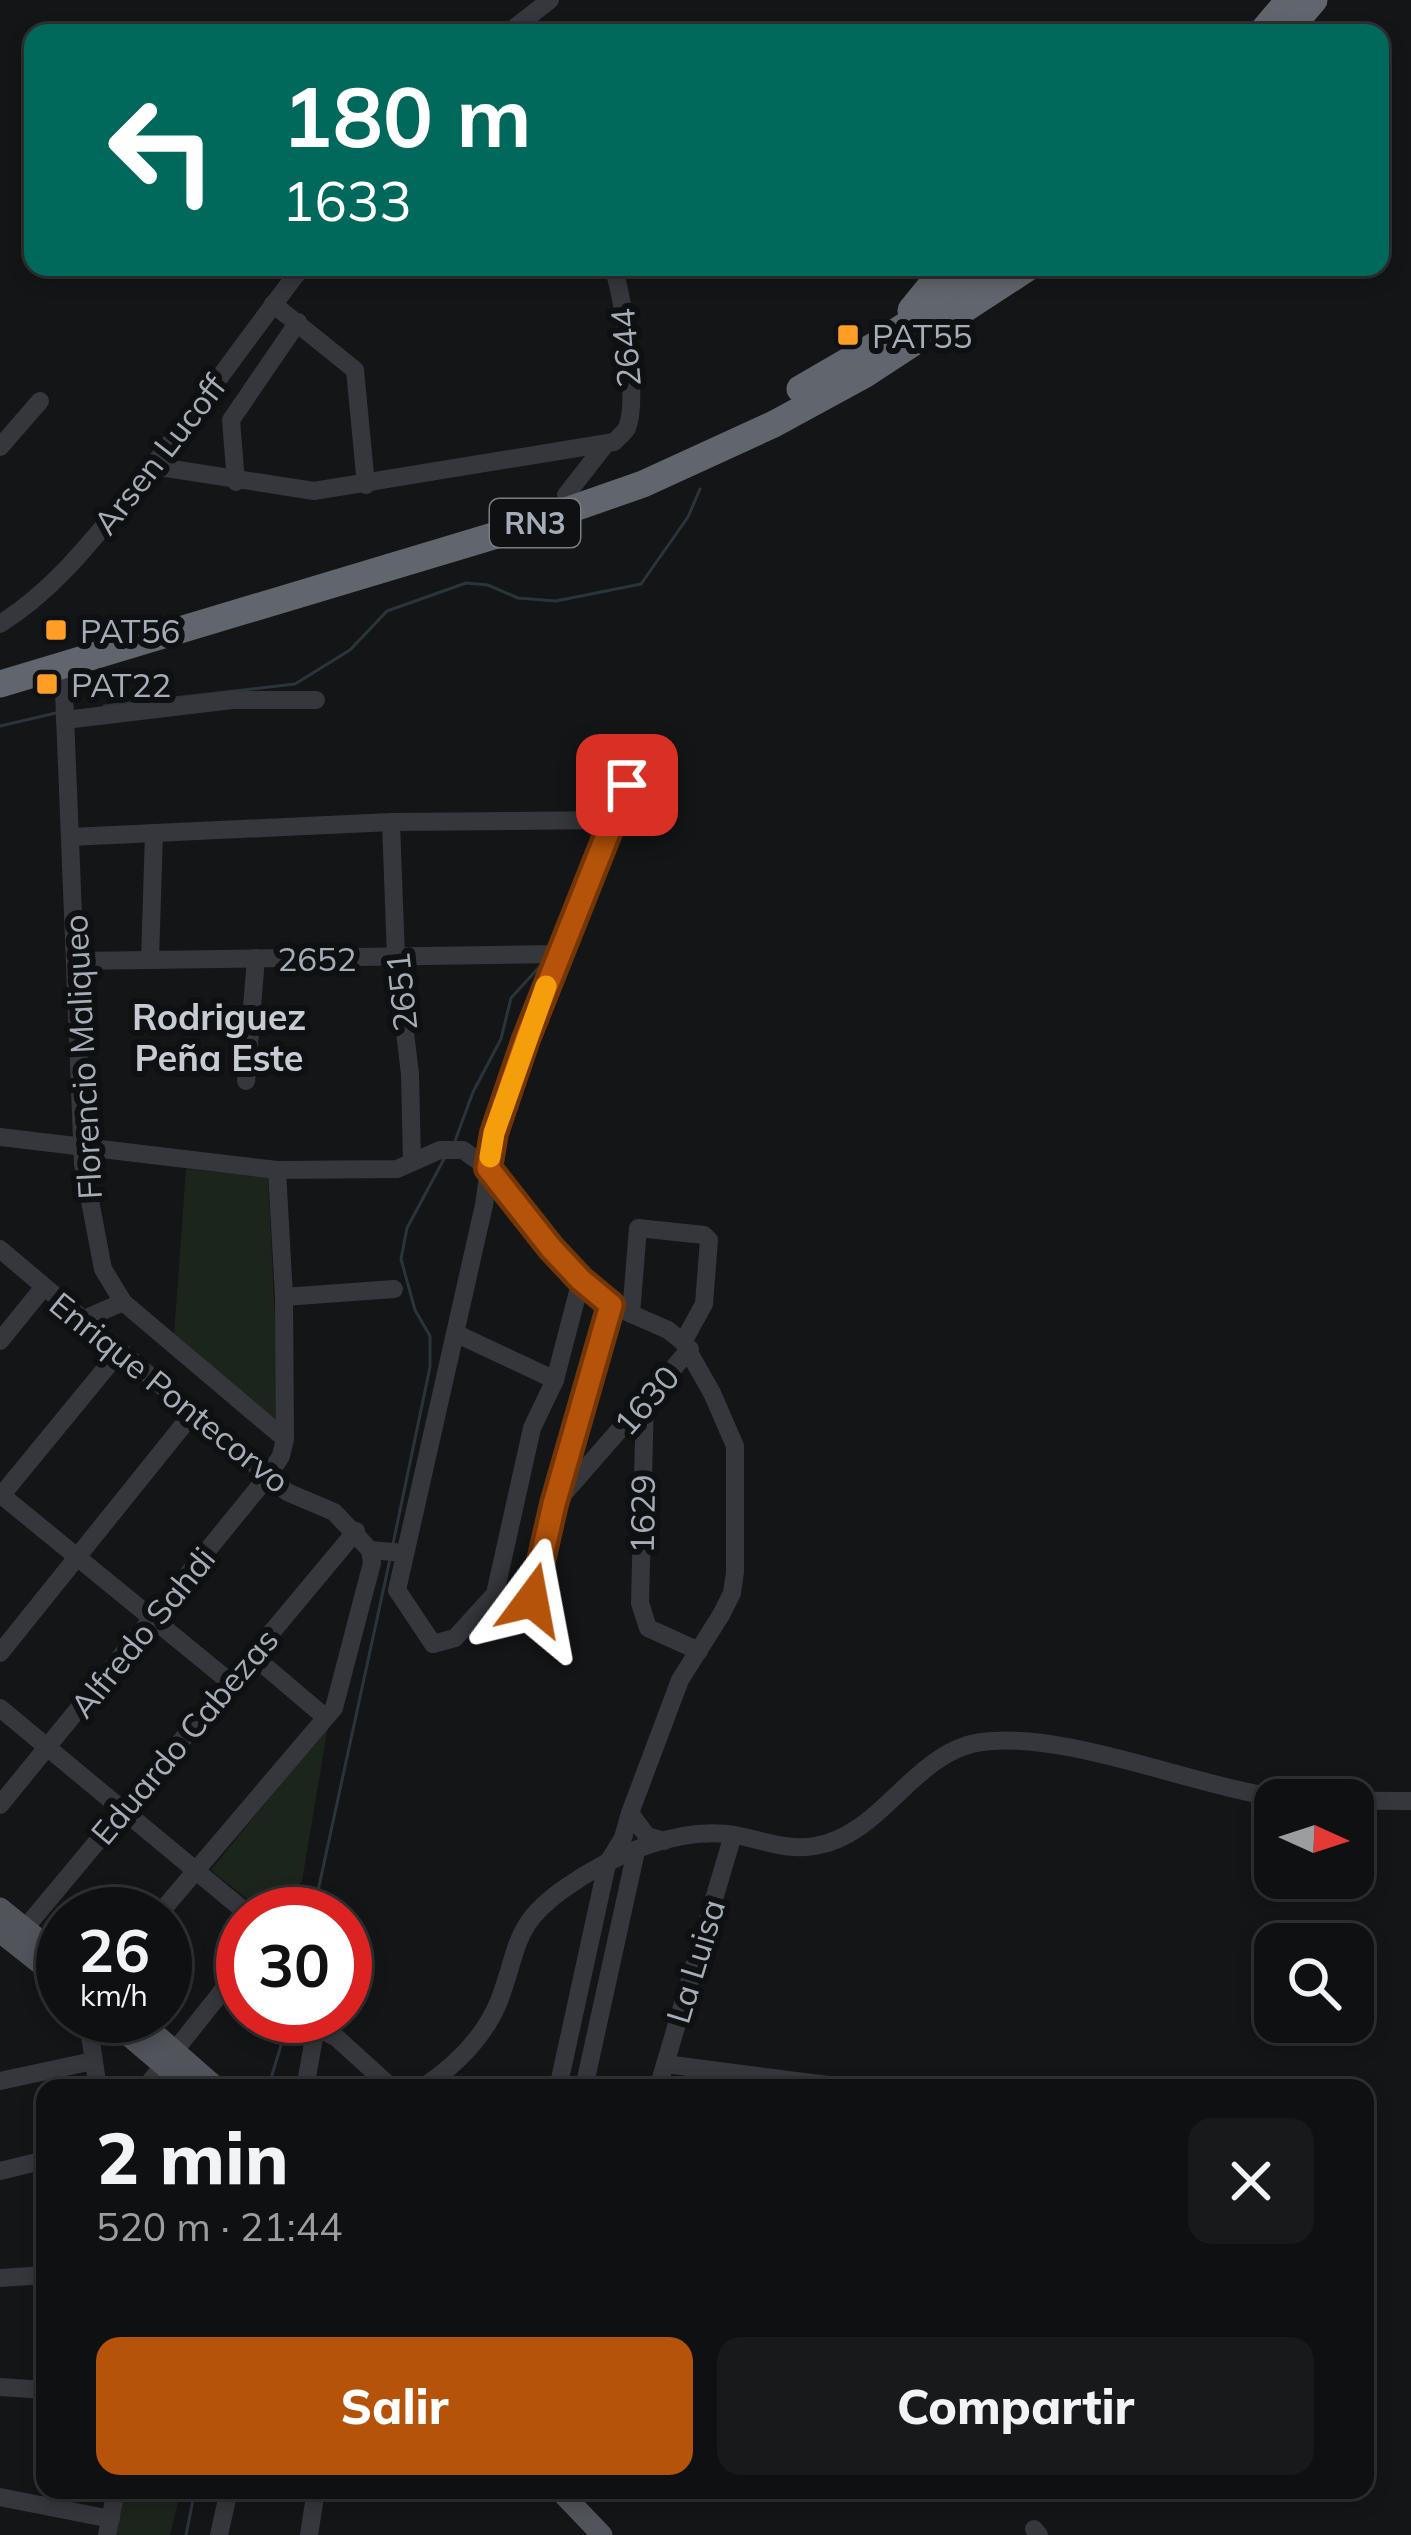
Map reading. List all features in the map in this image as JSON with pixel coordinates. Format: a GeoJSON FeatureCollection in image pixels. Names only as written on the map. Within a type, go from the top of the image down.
{"type":"FeatureCollection","features":[{"type":"Feature","properties":{"kind":"highway"},"geometry":{"type":"LineString","coordinates":[[1269,24],[1289,0]]}},
{"type":"Feature","properties":{"kind":"highway"},"geometry":{"type":"LineString","coordinates":[[1294,24],[1314,0]]}},
{"type":"Feature","properties":{"kind":"highway"},"geometry":{"type":"LineString","coordinates":[[874,346],[941,276]]}},
{"type":"Feature","properties":{"kind":"highway","name":"RN3"},"geometry":{"type":"LineString","coordinates":[[0,668],[566,495],[740,420],[874,346],[981,276]]}},
{"type":"Feature","properties":{"kind":"highway","name":"RN3"},"geometry":{"type":"LineString","coordinates":[[0,684],[532,524],[643,484],[773,424],[864,375],[1015,276]]}},
{"type":"Feature","properties":{"kind":"main road"},"geometry":{"type":"LineString","coordinates":[[0,1908],[13,1934],[36,1956]]}},
{"type":"Feature","properties":{"kind":"main road"},"geometry":{"type":"LineString","coordinates":[[148,2043],[204,2079]]}},
{"type":"Feature","properties":{"kind":"main road"},"geometry":{"type":"LineString","coordinates":[[158,2043],[184,2079]]}},
{"type":"Feature","properties":{"kind":"main road"},"geometry":{"type":"LineString","coordinates":[[569,2499],[603,2535]]}},
{"type":"Feature","properties":{"kind":"main road"},"geometry":{"type":"LineString","coordinates":[[581,2499],[603,2535]]}},
{"type":"Feature","properties":{"kind":"street"},"geometry":{"type":"LineString","coordinates":[[522,24],[550,0]]}},
{"type":"Feature","properties":{"kind":"street","name":"Arsen Lucoff"},"geometry":{"type":"LineString","coordinates":[[0,624],[72,565],[153,466],[295,276]]}},
{"type":"Feature","properties":{"kind":"street","name":"2644"},"geometry":{"type":"LineString","coordinates":[[605,445],[626,430],[630,408],[625,318],[615,276]]}},
{"type":"Feature","properties":{"kind":"street"},"geometry":{"type":"LineString","coordinates":[[273,304],[355,370],[366,484]]}},
{"type":"Feature","properties":{"kind":"street"},"geometry":{"type":"LineString","coordinates":[[236,482],[231,420],[298,322]]}},
{"type":"Feature","properties":{"kind":"street"},"geometry":{"type":"LineString","coordinates":[[0,448],[40,401]]}},
{"type":"Feature","properties":{"kind":"street"},"geometry":{"type":"LineString","coordinates":[[153,466],[314,491],[605,445]]}},
{"type":"Feature","properties":{"kind":"street"},"geometry":{"type":"LineString","coordinates":[[566,495],[605,445]]}},
{"type":"Feature","properties":{"kind":"street","name":"Florencio Maliqueo"},"geometry":{"type":"LineString","coordinates":[[63,666],[83,1149],[88,1201],[103,1269],[123,1302],[283,1448]]}},
{"type":"Feature","properties":{"kind":"street"},"geometry":{"type":"LineString","coordinates":[[65,720],[232,700],[316,700]]}},
{"type":"Feature","properties":{"kind":"street"},"geometry":{"type":"LineString","coordinates":[[581,1280],[556,1380],[532,1427],[495,1594],[455,1638],[433,1644],[397,1590],[494,1133],[557,954],[641,750]]}},
{"type":"Feature","properties":{"kind":"street"},"geometry":{"type":"LineString","coordinates":[[70,837],[391,822],[613,820]]}},
{"type":"Feature","properties":{"kind":"street","name":"2651"},"geometry":{"type":"LineString","coordinates":[[391,822],[412,1162]]}},
{"type":"Feature","properties":{"kind":"street"},"geometry":{"type":"LineString","coordinates":[[150,960],[154,833]]}},
{"type":"Feature","properties":{"kind":"street","name":"2652"},"geometry":{"type":"LineString","coordinates":[[76,961],[557,954]]}},
{"type":"Feature","properties":{"kind":"street"},"geometry":{"type":"LineString","coordinates":[[246,1081],[256,958]]}},
{"type":"Feature","properties":{"kind":"street"},"geometry":{"type":"LineString","coordinates":[[0,1137],[277,1170],[381,1170],[440,1150],[463,1150],[488,1168],[581,1280],[611,1305],[687,1346],[735,1446],[738,1538],[732,1593],[661,1726],[623,1838],[608,1864],[560,2079]]}},
{"type":"Feature","properties":{"kind":"street"},"geometry":{"type":"LineString","coordinates":[[277,1170],[284,1297],[283,1448]]}},
{"type":"Feature","properties":{"kind":"street"},"geometry":{"type":"LineString","coordinates":[[632,1314],[638,1228],[704,1234],[709,1240],[704,1304],[687,1346]]}},
{"type":"Feature","properties":{"kind":"street","name":"Enrique Pontecorvo"},"geometry":{"type":"LineString","coordinates":[[0,1250],[287,1492],[334,1511],[370,1550]]}},
{"type":"Feature","properties":{"kind":"street"},"geometry":{"type":"LineString","coordinates":[[0,1341],[43,1288]]}},
{"type":"Feature","properties":{"kind":"street"},"geometry":{"type":"LineString","coordinates":[[284,1297],[394,1289]]}},
{"type":"Feature","properties":{"kind":"street"},"geometry":{"type":"LineString","coordinates":[[82,1321],[123,1302]]}},
{"type":"Feature","properties":{"kind":"street"},"geometry":{"type":"LineString","coordinates":[[485,1608],[507,1615],[532,1600],[611,1305]]}},
{"type":"Feature","properties":{"kind":"street"},"geometry":{"type":"LineString","coordinates":[[455,1334],[556,1380]]}},
{"type":"Feature","properties":{"kind":"street","name":"1630"},"geometry":{"type":"LineString","coordinates":[[554,1504],[687,1346]]}},
{"type":"Feature","properties":{"kind":"street"},"geometry":{"type":"LineString","coordinates":[[119,1352],[0,1495],[230,1682]]}},
{"type":"Feature","properties":{"kind":"street","name":"1629"},"geometry":{"type":"LineString","coordinates":[[645,1398],[640,1603],[648,1628],[699,1651]]}},
{"type":"Feature","properties":{"kind":"street"},"geometry":{"type":"LineString","coordinates":[[0,1653],[193,1413]]}},
{"type":"Feature","properties":{"kind":"street","name":"Alfredo Sahdi"},"geometry":{"type":"LineString","coordinates":[[0,1805],[268,1476],[283,1448]]}},
{"type":"Feature","properties":{"kind":"street","name":"Eduardo Cabezas"},"geometry":{"type":"LineString","coordinates":[[13,1934],[356,1531]]}},
{"type":"Feature","properties":{"kind":"street"},"geometry":{"type":"LineString","coordinates":[[181,1887],[326,1717],[341,1691],[372,1563],[370,1550],[405,1553]]}},
{"type":"Feature","properties":{"kind":"street"},"geometry":{"type":"LineString","coordinates":[[252,1655],[326,1717]]}},
{"type":"Feature","properties":{"kind":"street"},"geometry":{"type":"LineString","coordinates":[[0,1708],[216,1887]]}},
{"type":"Feature","properties":{"kind":"street"},"geometry":{"type":"LineString","coordinates":[[436,2079],[480,2036],[498,2003],[526,1922],[569,1885],[636,1851],[690,1835],[733,1835],[794,1848],[832,1843],[854,1832],[939,1758],[963,1746],[986,1741],[1049,1744],[1258,1794],[1411,1801]]}},
{"type":"Feature","properties":{"kind":"street"},"geometry":{"type":"LineString","coordinates":[[630,1814],[646,1836],[664,1841]]}},
{"type":"Feature","properties":{"kind":"street","name":"La Luisa"},"geometry":{"type":"LineString","coordinates":[[660,2079],[733,1835]]}},
{"type":"Feature","properties":{"kind":"street"},"geometry":{"type":"LineString","coordinates":[[586,2079],[636,1851]]}},
{"type":"Feature","properties":{"kind":"street"},"geometry":{"type":"LineString","coordinates":[[152,2079],[216,1998]]}},
{"type":"Feature","properties":{"kind":"street"},"geometry":{"type":"LineString","coordinates":[[306,2079],[316,2027],[337,2038],[380,2079]]}},
{"type":"Feature","properties":{"kind":"street"},"geometry":{"type":"LineString","coordinates":[[91,2043],[96,2079]]}},
{"type":"Feature","properties":{"kind":"street"},"geometry":{"type":"LineString","coordinates":[[0,2081],[93,2061]]}},
{"type":"Feature","properties":{"kind":"street"},"geometry":{"type":"LineString","coordinates":[[664,2064],[781,2079]]}},
{"type":"Feature","properties":{"kind":"street"},"geometry":{"type":"LineString","coordinates":[[448,2071],[456,2079]]}},
{"type":"Feature","properties":{"kind":"street"},"geometry":{"type":"LineString","coordinates":[[0,2171],[36,2162]]}},
{"type":"Feature","properties":{"kind":"street"},"geometry":{"type":"LineString","coordinates":[[0,2278],[36,2276]]}},
{"type":"Feature","properties":{"kind":"street"},"geometry":{"type":"LineString","coordinates":[[0,2387],[36,2389]]}},
{"type":"Feature","properties":{"kind":"street"},"geometry":{"type":"LineString","coordinates":[[0,2497],[109,2527]]}},
{"type":"Feature","properties":{"kind":"street"},"geometry":{"type":"LineString","coordinates":[[218,2535],[227,2499]]}},
{"type":"Feature","properties":{"kind":"street"},"geometry":{"type":"LineString","coordinates":[[309,2535],[315,2499]]}},
{"type":"Feature","properties":{"kind":"shaded area"},"geometry":{"type":"Polygon","coordinates":[[[186,1169],[268,1177],[280,1423],[174,1336],[186,1169]]]}},
{"type":"Feature","properties":{"kind":"shaded area"},"geometry":{"type":"Polygon","coordinates":[[[328,1726],[298,1887],[232,1887],[211,1870],[328,1726]]]}},
{"type":"Feature","properties":{"kind":"shaded area"},"geometry":{"type":"Polygon","coordinates":[[[117,2499],[179,2499],[170,2535],[111,2535],[117,2499]]]}},
{"type":"Feature","properties":{"kind":"waterway"},"geometry":{"type":"LineString","coordinates":[[104,706],[295,684],[350,650],[387,611],[466,583],[488,585],[518,598],[556,601],[641,584],[688,517],[700,489]]}},
{"type":"Feature","properties":{"kind":"waterway"},"geometry":{"type":"LineString","coordinates":[[0,726],[56,713]]}},
{"type":"Feature","properties":{"kind":"waterway"},"geometry":{"type":"LineString","coordinates":[[455,1141],[473,1092],[501,1039],[511,998],[542,964]]}},
{"type":"Feature","properties":{"kind":"waterway"},"geometry":{"type":"LineString","coordinates":[[393,1544],[430,1367],[430,1336],[415,1310],[401,1259],[407,1228],[444,1159]]}},
{"type":"Feature","properties":{"kind":"waterway"},"geometry":{"type":"LineString","coordinates":[[319,1887],[390,1559]]}},
{"type":"Feature","properties":{"kind":"waterway"},"geometry":{"type":"LineString","coordinates":[[271,2079],[282,2043]]}},
{"type":"Feature","properties":{"kind":"waterway"},"geometry":{"type":"LineString","coordinates":[[186,2535],[193,2499]]}},
{"type":"Feature","properties":{"kind":"slow traffic"},"geometry":{"type":"LineString","coordinates":[[490,1157],[494,1133],[546,986]]}},
{"type":"Feature","properties":{"kind":"place","name":"PAT55"},"geometry":{"type":"Point","coordinates":[848,335]}},
{"type":"Feature","properties":{"kind":"place","name":"PAT56"},"geometry":{"type":"Point","coordinates":[56,630]}},
{"type":"Feature","properties":{"kind":"place","name":"PAT22"},"geometry":{"type":"Point","coordinates":[47,684]}},
{"type":"Feature","properties":{"kind":"district","name":"Rodriguez Peña Este"},"geometry":{"type":"Point","coordinates":[219,1036]}},
{"type":"Feature","properties":{"kind":"route"},"geometry":{"type":"LineString","coordinates":[[532,1600],[611,1305],[551,1248],[488,1168],[494,1133],[526,1039],[627,785]]}}]}
